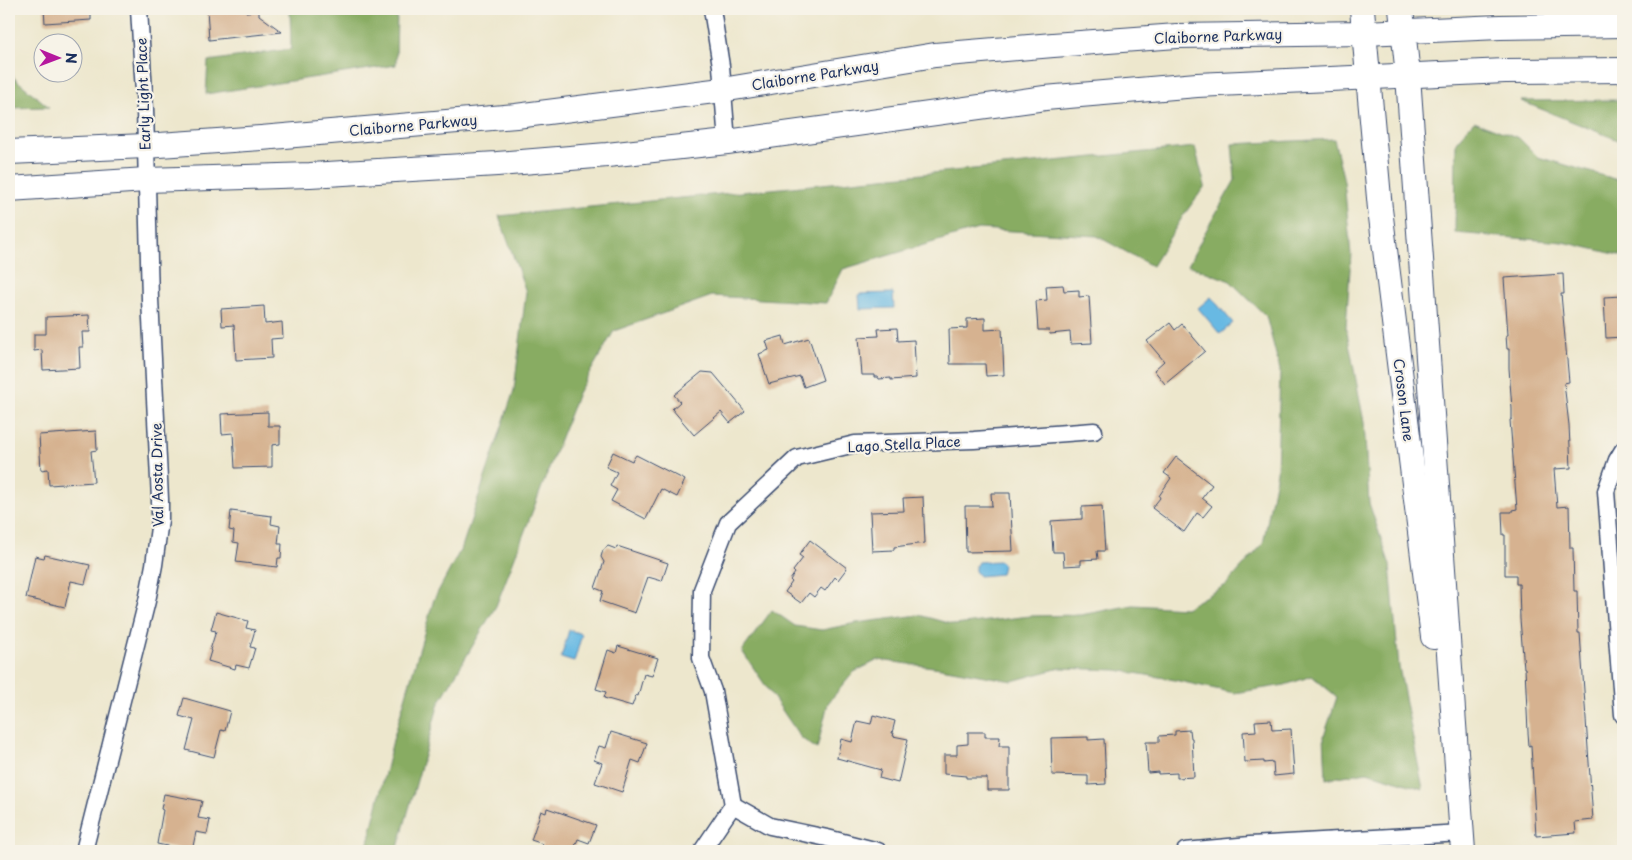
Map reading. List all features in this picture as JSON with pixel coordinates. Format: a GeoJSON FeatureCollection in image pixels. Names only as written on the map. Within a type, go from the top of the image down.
{"type":"FeatureCollection","features":[{"type":"Feature","properties":{"kind":"main road","name":"Croson Lane"},"geometry":{"type":"LineString","coordinates":[[1362,9],[1380,209],[1441,698],[1459,789]]}},
{"type":"Feature","properties":{"kind":"main road","name":"Claiborne Parkway"},"geometry":{"type":"LineString","coordinates":[[9,152],[145,146],[261,138],[516,116],[722,90],[934,55],[957,53],[1177,36],[1364,33],[1402,20],[1623,25]]}},
{"type":"Feature","properties":{"kind":"main road","name":"Croson Lane"},"geometry":{"type":"LineString","coordinates":[[1402,20],[1408,76],[1462,842]]}},
{"type":"Feature","properties":{"kind":"main road"},"geometry":{"type":"LineString","coordinates":[[9,189],[146,180],[310,175],[497,164],[607,155],[727,142],[1046,98],[1197,85],[1505,71],[1623,70]]}},
{"type":"Feature","properties":{"kind":"street","name":"Early Light Place"},"geometry":{"type":"LineString","coordinates":[[139,9],[146,180]]}},
{"type":"Feature","properties":{"kind":"street"},"geometry":{"type":"LineString","coordinates":[[712,9],[721,66],[727,142]]}},
{"type":"Feature","properties":{"kind":"street","name":"Val Aosta Drive"},"geometry":{"type":"LineString","coordinates":[[84,851],[147,600],[160,520],[160,477],[150,299],[146,180]]}},
{"type":"Feature","properties":{"kind":"street","name":"Lago Stella Place"},"geometry":{"type":"LineString","coordinates":[[734,805],[713,691],[701,658],[702,590],[728,523],[797,458],[854,444],[974,440],[1094,430]]}},
{"type":"Feature","properties":{"kind":"street"},"geometry":{"type":"LineString","coordinates":[[1623,450],[1616,460],[1606,491],[1623,715]]}},
{"type":"Feature","properties":{"kind":"street"},"geometry":{"type":"LineString","coordinates":[[702,851],[734,805],[770,826],[878,851]]}},
{"type":"Feature","properties":{"kind":"street"},"geometry":{"type":"LineString","coordinates":[[1185,851],[1250,845],[1462,842]]}},
{"type":"Feature","properties":{"kind":"green space"},"geometry":{"type":"Polygon","coordinates":[[[290,9],[397,9],[396,65],[206,94],[208,61],[291,49],[290,9]]]}},
{"type":"Feature","properties":{"kind":"green space"},"geometry":{"type":"Polygon","coordinates":[[[9,63],[14,78],[49,107],[9,108],[9,63]]]}},
{"type":"Feature","properties":{"kind":"green space"},"geometry":{"type":"Polygon","coordinates":[[[1623,100],[1623,142],[1521,101],[1623,100]]]}},
{"type":"Feature","properties":{"kind":"green space"},"geometry":{"type":"Polygon","coordinates":[[[1474,121],[1519,138],[1538,157],[1618,180],[1623,184],[1623,256],[1563,242],[1455,233],[1456,142],[1474,121]]]}},
{"type":"Feature","properties":{"kind":"green space"},"geometry":{"type":"Polygon","coordinates":[[[1334,139],[1344,181],[1351,255],[1346,327],[1364,422],[1369,503],[1390,565],[1399,667],[1423,789],[1367,772],[1326,779],[1324,736],[1337,697],[1312,676],[1285,685],[1234,693],[1165,678],[1116,670],[1060,668],[1012,681],[941,668],[878,660],[854,672],[828,703],[817,749],[801,738],[742,651],[772,610],[795,626],[822,630],[856,623],[919,615],[955,625],[1030,616],[1081,615],[1133,605],[1185,608],[1226,585],[1263,544],[1277,472],[1280,370],[1266,316],[1230,281],[1188,265],[1235,180],[1232,144],[1334,139]]]}},
{"type":"Feature","properties":{"kind":"green space"},"geometry":{"type":"Polygon","coordinates":[[[1195,147],[1205,186],[1183,216],[1152,266],[1097,236],[978,229],[843,269],[826,303],[712,296],[614,331],[578,393],[496,606],[439,703],[397,851],[366,851],[393,740],[434,599],[462,547],[514,390],[526,292],[499,216],[1195,147]]]}},
{"type":"Feature","properties":{"kind":"water"},"geometry":{"type":"Polygon","coordinates":[[[893,293],[894,308],[860,309],[859,294],[893,293]]]}},
{"type":"Feature","properties":{"kind":"water"},"geometry":{"type":"Polygon","coordinates":[[[1211,297],[1233,323],[1220,334],[1198,308],[1211,297]]]}},
{"type":"Feature","properties":{"kind":"water"},"geometry":{"type":"Polygon","coordinates":[[[1000,561],[1003,565],[1001,574],[979,576],[975,571],[978,562],[1000,561]]]}},
{"type":"Feature","properties":{"kind":"water"},"geometry":{"type":"Polygon","coordinates":[[[569,630],[582,634],[574,662],[561,658],[569,630]]]}},
{"type":"Feature","properties":{"kind":"building"},"geometry":{"type":"Polygon","coordinates":[[[44,9],[91,9],[91,20],[45,23],[44,9]]]}},
{"type":"Feature","properties":{"kind":"building"},"geometry":{"type":"Polygon","coordinates":[[[207,9],[259,11],[259,15],[282,32],[209,40],[207,9]]]}},
{"type":"Feature","properties":{"kind":"building"},"geometry":{"type":"Polygon","coordinates":[[[1563,274],[1564,294],[1561,294],[1569,382],[1564,383],[1569,425],[1571,468],[1554,469],[1557,507],[1569,506],[1570,548],[1573,548],[1574,591],[1577,591],[1578,633],[1580,633],[1593,820],[1575,822],[1576,833],[1536,836],[1519,584],[1516,584],[1516,575],[1505,575],[1505,535],[1503,535],[1502,512],[1512,512],[1512,510],[1517,509],[1510,420],[1512,419],[1512,409],[1504,278],[1563,274]]]}},
{"type":"Feature","properties":{"kind":"building"},"geometry":{"type":"Polygon","coordinates":[[[1063,285],[1064,291],[1079,290],[1079,297],[1089,296],[1092,343],[1071,344],[1070,332],[1050,334],[1049,330],[1038,330],[1036,301],[1047,300],[1046,286],[1063,285]]]}},
{"type":"Feature","properties":{"kind":"building"},"geometry":{"type":"Polygon","coordinates":[[[1623,296],[1623,337],[1606,338],[1604,297],[1623,296]]]}},
{"type":"Feature","properties":{"kind":"building"},"geometry":{"type":"Polygon","coordinates":[[[264,306],[265,324],[282,322],[283,338],[271,339],[272,358],[236,360],[234,325],[222,326],[221,309],[264,306]]]}},
{"type":"Feature","properties":{"kind":"building"},"geometry":{"type":"Polygon","coordinates":[[[89,315],[90,332],[82,332],[83,347],[79,347],[80,368],[43,370],[42,350],[34,351],[34,334],[46,334],[46,317],[89,315]]]}},
{"type":"Feature","properties":{"kind":"building"},"geometry":{"type":"Polygon","coordinates":[[[985,318],[985,330],[1002,329],[1004,375],[986,376],[985,364],[950,364],[949,329],[967,328],[967,319],[985,318]]]}},
{"type":"Feature","properties":{"kind":"building"},"geometry":{"type":"Polygon","coordinates":[[[1170,323],[1175,330],[1182,324],[1205,351],[1165,384],[1154,370],[1164,361],[1147,341],[1170,323]]]}},
{"type":"Feature","properties":{"kind":"building"},"geometry":{"type":"Polygon","coordinates":[[[897,328],[898,341],[914,340],[916,378],[891,380],[891,378],[879,379],[874,377],[874,375],[862,375],[859,337],[879,336],[878,329],[897,328]]]}},
{"type":"Feature","properties":{"kind":"building"},"geometry":{"type":"Polygon","coordinates":[[[783,336],[785,345],[809,338],[823,380],[804,387],[800,376],[769,384],[759,354],[769,350],[766,341],[783,336]]]}},
{"type":"Feature","properties":{"kind":"building"},"geometry":{"type":"Polygon","coordinates":[[[702,372],[713,373],[745,411],[730,423],[721,412],[694,435],[672,409],[680,402],[674,395],[702,372]]]}},
{"type":"Feature","properties":{"kind":"building"},"geometry":{"type":"Polygon","coordinates":[[[268,412],[268,426],[280,426],[280,444],[272,445],[272,467],[235,468],[233,433],[222,434],[221,414],[268,412]]]}},
{"type":"Feature","properties":{"kind":"building"},"geometry":{"type":"Polygon","coordinates":[[[96,431],[97,450],[91,451],[94,482],[49,485],[48,469],[41,470],[39,435],[96,431]]]}},
{"type":"Feature","properties":{"kind":"building"},"geometry":{"type":"Polygon","coordinates":[[[613,452],[632,461],[636,455],[685,480],[677,497],[661,489],[646,519],[611,501],[617,490],[610,486],[617,472],[606,467],[613,452]]]}},
{"type":"Feature","properties":{"kind":"building"},"geometry":{"type":"Polygon","coordinates":[[[1176,457],[1212,485],[1202,498],[1212,506],[1203,517],[1197,513],[1184,532],[1152,508],[1171,478],[1164,473],[1176,457]]]}},
{"type":"Feature","properties":{"kind":"building"},"geometry":{"type":"Polygon","coordinates":[[[991,493],[1010,493],[1013,551],[966,552],[965,506],[992,506],[991,493]]]}},
{"type":"Feature","properties":{"kind":"building"},"geometry":{"type":"Polygon","coordinates":[[[923,497],[925,543],[894,547],[894,550],[872,551],[870,512],[904,511],[903,498],[923,497]]]}},
{"type":"Feature","properties":{"kind":"building"},"geometry":{"type":"Polygon","coordinates":[[[1102,506],[1105,551],[1097,551],[1098,559],[1081,560],[1081,565],[1064,566],[1063,552],[1053,552],[1051,521],[1082,519],[1082,507],[1102,506]]]}},
{"type":"Feature","properties":{"kind":"building"},"geometry":{"type":"Polygon","coordinates":[[[231,511],[272,516],[271,524],[280,526],[278,544],[282,544],[281,558],[278,558],[277,567],[236,562],[239,543],[233,542],[234,531],[229,530],[231,511]]]}},
{"type":"Feature","properties":{"kind":"building"},"geometry":{"type":"Polygon","coordinates":[[[810,540],[847,568],[838,580],[835,577],[825,591],[821,588],[814,597],[809,593],[801,603],[785,592],[792,582],[790,580],[795,573],[793,571],[803,558],[799,555],[810,540]]]}},
{"type":"Feature","properties":{"kind":"building"},"geometry":{"type":"Polygon","coordinates":[[[608,546],[616,549],[617,546],[668,563],[662,581],[648,577],[635,613],[600,601],[603,591],[595,588],[604,562],[601,557],[603,550],[608,546]]]}},
{"type":"Feature","properties":{"kind":"building"},"geometry":{"type":"Polygon","coordinates":[[[45,555],[90,565],[85,584],[71,581],[65,607],[26,598],[35,556],[44,558],[45,555]]]}},
{"type":"Feature","properties":{"kind":"building"},"geometry":{"type":"Polygon","coordinates":[[[216,612],[248,621],[246,628],[255,630],[250,647],[255,648],[249,668],[236,665],[235,669],[208,661],[216,631],[211,630],[216,612]]]}},
{"type":"Feature","properties":{"kind":"building"},"geometry":{"type":"Polygon","coordinates":[[[618,646],[658,658],[652,676],[644,674],[638,696],[636,695],[632,706],[604,698],[606,692],[596,689],[608,650],[616,653],[618,646]]]}},
{"type":"Feature","properties":{"kind":"building"},"geometry":{"type":"Polygon","coordinates":[[[184,698],[230,711],[225,731],[221,730],[214,757],[186,750],[194,720],[179,716],[184,698]]]}},
{"type":"Feature","properties":{"kind":"building"},"geometry":{"type":"Polygon","coordinates":[[[873,715],[895,721],[893,736],[908,739],[898,783],[879,778],[881,770],[837,758],[841,739],[852,742],[857,721],[871,724],[873,715]]]}},
{"type":"Feature","properties":{"kind":"building"},"geometry":{"type":"Polygon","coordinates":[[[1271,720],[1272,730],[1291,729],[1294,774],[1274,776],[1273,762],[1245,762],[1243,732],[1256,731],[1255,721],[1271,720]]]}},
{"type":"Feature","properties":{"kind":"building"},"geometry":{"type":"Polygon","coordinates":[[[1190,730],[1194,777],[1177,778],[1177,773],[1148,773],[1146,742],[1159,742],[1159,736],[1175,735],[1175,731],[1190,730]]]}},
{"type":"Feature","properties":{"kind":"building"},"geometry":{"type":"Polygon","coordinates":[[[611,732],[647,743],[640,763],[632,760],[622,792],[595,783],[602,763],[594,760],[599,746],[606,748],[611,732]]]}},
{"type":"Feature","properties":{"kind":"building"},"geometry":{"type":"Polygon","coordinates":[[[968,732],[985,732],[985,737],[1000,737],[999,746],[1009,746],[1009,790],[987,790],[987,778],[966,778],[966,776],[944,774],[944,755],[957,755],[957,745],[968,744],[968,732]]]}},
{"type":"Feature","properties":{"kind":"building"},"geometry":{"type":"Polygon","coordinates":[[[1088,737],[1088,740],[1104,739],[1106,784],[1088,785],[1088,776],[1052,775],[1051,738],[1088,737]]]}},
{"type":"Feature","properties":{"kind":"building"},"geometry":{"type":"Polygon","coordinates":[[[164,794],[202,801],[198,818],[210,820],[207,834],[196,832],[192,851],[157,844],[164,794]]]}},
{"type":"Feature","properties":{"kind":"building"},"geometry":{"type":"Polygon","coordinates":[[[547,808],[596,825],[589,843],[578,839],[573,851],[540,851],[543,844],[531,840],[541,811],[546,813],[547,808]]]}}]}
